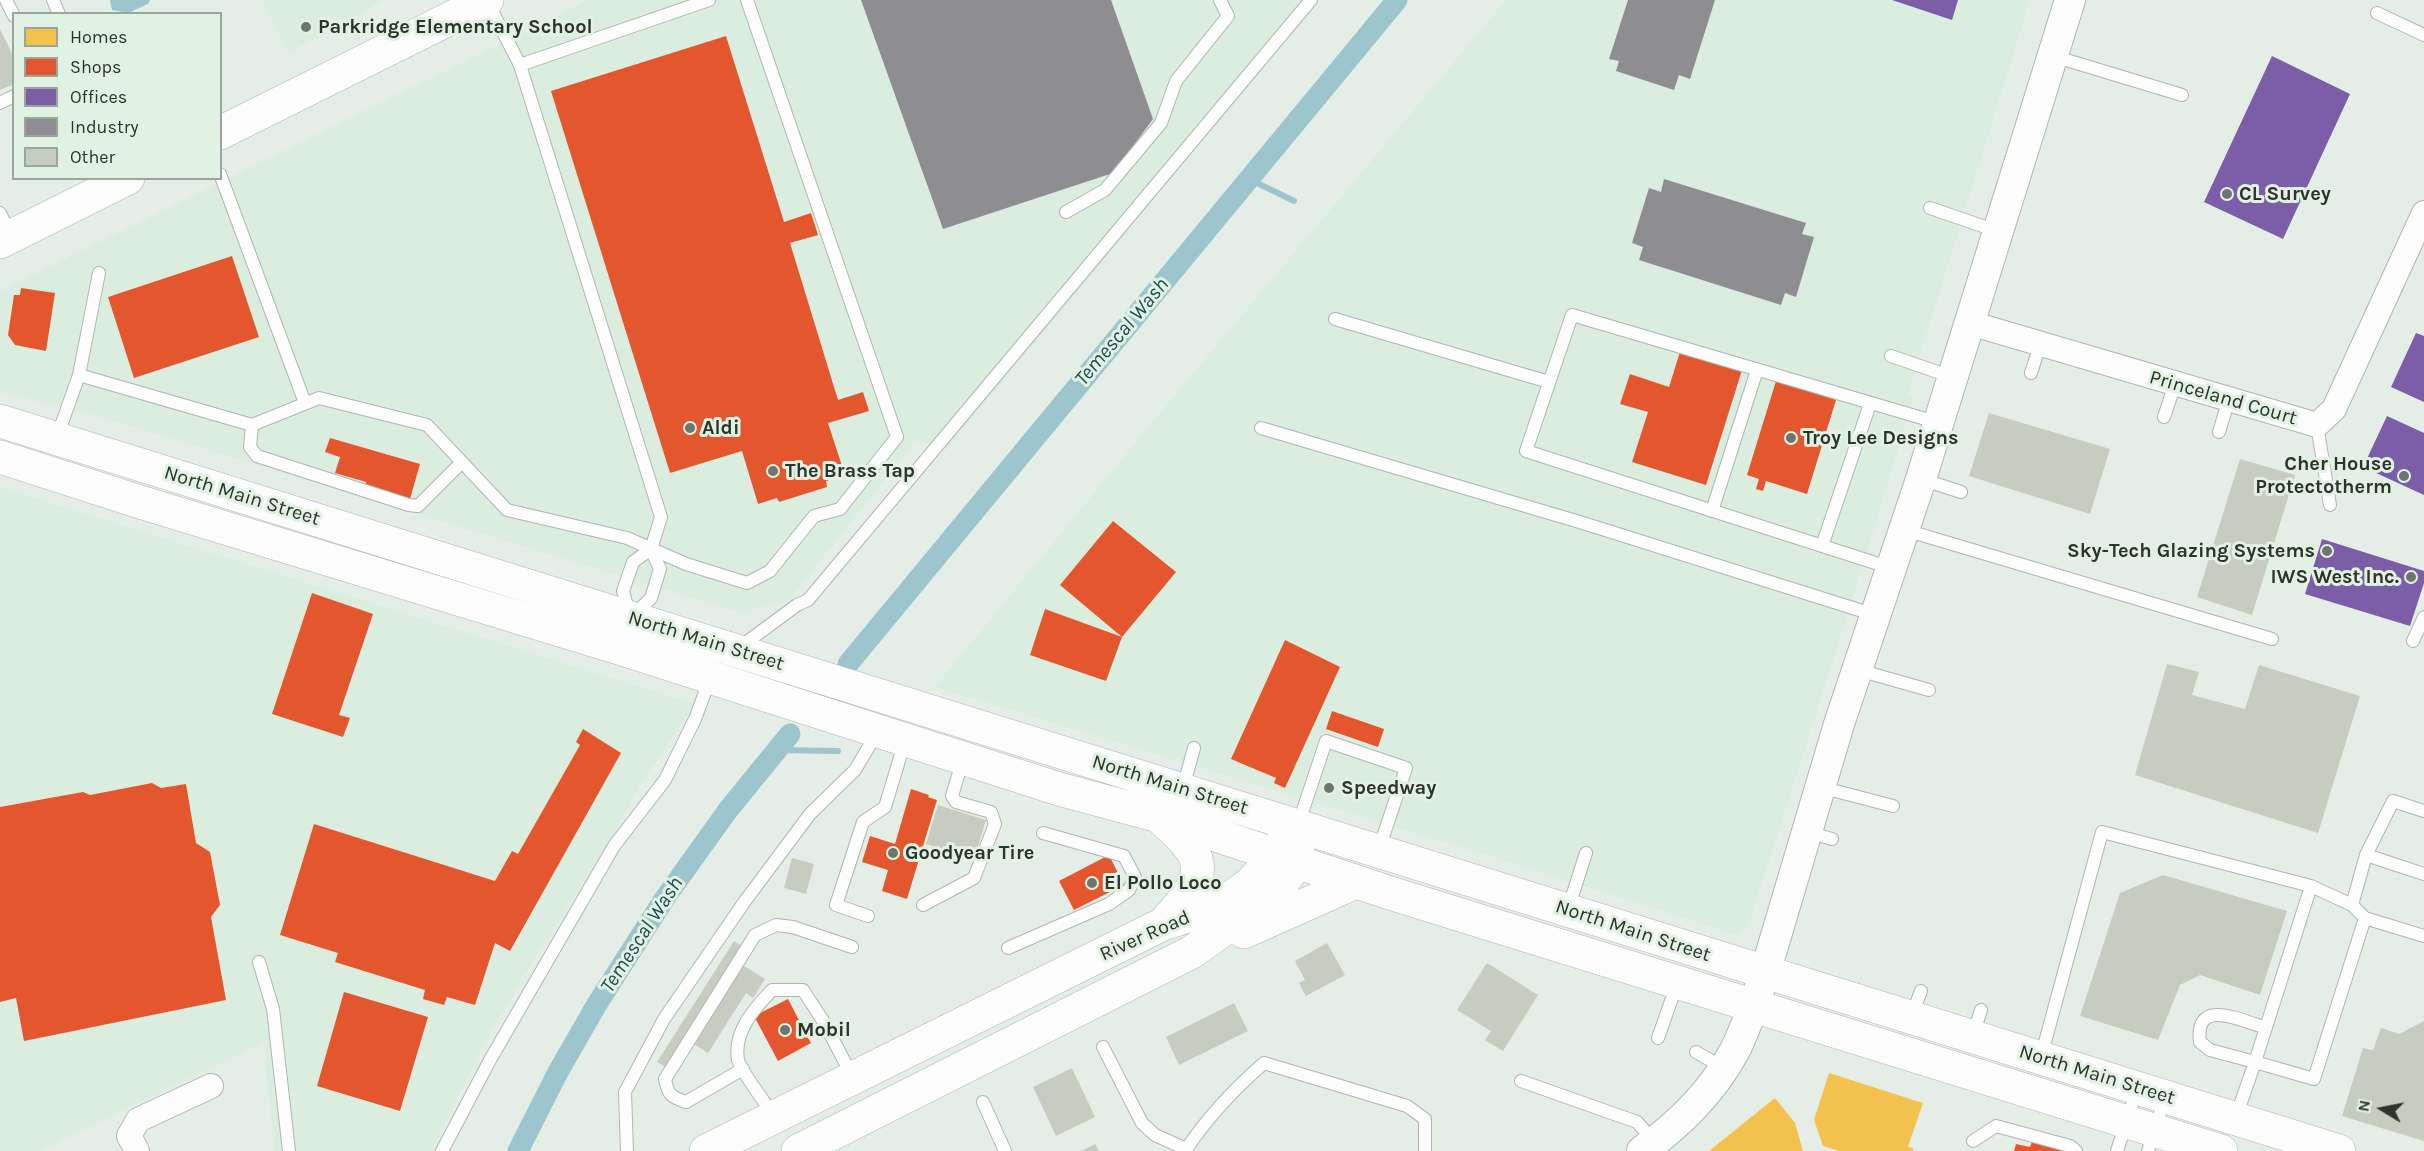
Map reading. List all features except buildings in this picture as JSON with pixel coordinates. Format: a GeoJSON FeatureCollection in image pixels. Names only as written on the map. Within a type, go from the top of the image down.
{"type":"FeatureCollection","features":[{"type":"Feature","properties":{"kind":"main road"},"geometry":{"type":"LineString","coordinates":[[222,132],[487,0]]}},
{"type":"Feature","properties":{"kind":"main road"},"geometry":{"type":"LineString","coordinates":[[4,230],[123,180]]}},
{"type":"Feature","properties":{"kind":"main road","name":"North Main Street"},"geometry":{"type":"LineString","coordinates":[[0,421],[626,633],[722,682],[1059,789],[1159,816],[1284,859],[1753,1006],[2136,1138],[2221,1151]]}},
{"type":"Feature","properties":{"kind":"main road","name":"North Main Street"},"geometry":{"type":"LineString","coordinates":[[0,457],[140,502],[626,633],[740,651],[1765,973],[1916,1004],[1977,1023],[2040,1057],[2338,1151]]}},
{"type":"Feature","properties":{"kind":"main road"},"geometry":{"type":"LineString","coordinates":[[1159,816],[1194,852],[1197,873],[1192,891],[1163,924]]}},
{"type":"Feature","properties":{"kind":"main road","name":"River Road"},"geometry":{"type":"LineString","coordinates":[[798,1151],[1192,952],[1267,898],[1298,825]]}},
{"type":"Feature","properties":{"kind":"main road","name":"River Road"},"geometry":{"type":"LineString","coordinates":[[706,1151],[1163,924],[1208,909],[1242,890],[1258,875],[1284,859]]}},
{"type":"Feature","properties":{"kind":"main road"},"geometry":{"type":"LineString","coordinates":[[1192,952],[1356,882]]}},
{"type":"Feature","properties":{"kind":"main road"},"geometry":{"type":"LineString","coordinates":[[750,1151],[895,1078],[907,1069],[925,1044]]}},
{"type":"Feature","properties":{"kind":"street"},"geometry":{"type":"LineString","coordinates":[[1648,1146],[1693,1108],[1724,1068],[1739,1041],[1820,836],[1820,787],[1922,479],[2070,0]]}},
{"type":"Feature","properties":{"kind":"street","name":"Princeland Court"},"geometry":{"type":"LineString","coordinates":[[1970,323],[2317,425],[2334,409],[2424,213]]}},
{"type":"Feature","properties":{"kind":"street"},"geometry":{"type":"LineString","coordinates":[[133,1143],[138,1120],[211,1086]]}},
{"type":"Feature","properties":{"kind":"lane"},"geometry":{"type":"LineString","coordinates":[[487,0],[520,65],[660,517],[651,549],[633,562],[623,591],[626,633]]}},
{"type":"Feature","properties":{"kind":"lane"},"geometry":{"type":"LineString","coordinates":[[520,65],[708,0]]}},
{"type":"Feature","properties":{"kind":"lane"},"geometry":{"type":"LineString","coordinates":[[80,375],[252,425],[319,398],[427,425],[507,510],[627,538],[686,564],[747,583],[770,571],[814,516],[840,509],[897,436],[747,0]]}},
{"type":"Feature","properties":{"kind":"lane"},"geometry":{"type":"LineString","coordinates":[[1066,212],[1105,190],[1161,123],[1176,81],[1228,16],[1220,0]]}},
{"type":"Feature","properties":{"kind":"lane"},"geometry":{"type":"LineString","coordinates":[[740,651],[797,605],[808,600],[1311,0]]}},
{"type":"Feature","properties":{"kind":"lane"},"geometry":{"type":"LineString","coordinates":[[2377,13],[2424,35]]}},
{"type":"Feature","properties":{"kind":"lane"},"geometry":{"type":"LineString","coordinates":[[2052,55],[2182,95]]}},
{"type":"Feature","properties":{"kind":"lane"},"geometry":{"type":"LineString","coordinates":[[222,179],[305,403]]}},
{"type":"Feature","properties":{"kind":"lane"},"geometry":{"type":"LineString","coordinates":[[1930,208],[1997,231]]}},
{"type":"Feature","properties":{"kind":"lane"},"geometry":{"type":"LineString","coordinates":[[57,439],[80,375],[99,273]]}},
{"type":"Feature","properties":{"kind":"lane"},"geometry":{"type":"LineString","coordinates":[[1892,568],[1526,451],[1572,315],[1939,423]]}},
{"type":"Feature","properties":{"kind":"lane"},"geometry":{"type":"LineString","coordinates":[[1335,319],[1549,382]]}},
{"type":"Feature","properties":{"kind":"lane"},"geometry":{"type":"LineString","coordinates":[[2031,373],[2040,345]]}},
{"type":"Feature","properties":{"kind":"lane"},"geometry":{"type":"LineString","coordinates":[[1892,356],[1953,377]]}},
{"type":"Feature","properties":{"kind":"lane"},"geometry":{"type":"LineString","coordinates":[[1712,511],[1757,370]]}},
{"type":"Feature","properties":{"kind":"lane"},"geometry":{"type":"LineString","coordinates":[[2164,417],[2175,384]]}},
{"type":"Feature","properties":{"kind":"lane"},"geometry":{"type":"LineString","coordinates":[[2218,432],[2229,399]]}},
{"type":"Feature","properties":{"kind":"lane"},"geometry":{"type":"LineString","coordinates":[[1822,546],[1870,404]]}},
{"type":"Feature","properties":{"kind":"lane"},"geometry":{"type":"LineString","coordinates":[[252,425],[250,447],[257,456],[409,505],[418,506],[462,462]]}},
{"type":"Feature","properties":{"kind":"lane"},"geometry":{"type":"LineString","coordinates":[[2317,425],[2330,505]]}},
{"type":"Feature","properties":{"kind":"lane"},"geometry":{"type":"LineString","coordinates":[[1261,428],[1583,523],[1876,615]]}},
{"type":"Feature","properties":{"kind":"lane"},"geometry":{"type":"LineString","coordinates":[[1922,479],[1961,492]]}},
{"type":"Feature","properties":{"kind":"lane"},"geometry":{"type":"LineString","coordinates":[[1905,530],[2272,639]]}},
{"type":"Feature","properties":{"kind":"lane"},"geometry":{"type":"LineString","coordinates":[[626,633],[651,598],[660,569],[651,549]]}},
{"type":"Feature","properties":{"kind":"lane"},"geometry":{"type":"LineString","coordinates":[[2413,640],[2424,617]]}},
{"type":"Feature","properties":{"kind":"lane"},"geometry":{"type":"LineString","coordinates":[[1858,670],[1929,690]]}},
{"type":"Feature","properties":{"kind":"lane"},"geometry":{"type":"LineString","coordinates":[[442,1151],[490,1060],[614,846],[665,780],[695,719],[722,682]]}},
{"type":"Feature","properties":{"kind":"lane"},"geometry":{"type":"LineString","coordinates":[[868,916],[836,905],[863,822],[885,807],[890,735]]}},
{"type":"Feature","properties":{"kind":"lane"},"geometry":{"type":"LineString","coordinates":[[627,1151],[624,1092],[664,1019],[745,901],[810,814],[890,735]]}},
{"type":"Feature","properties":{"kind":"lane"},"geometry":{"type":"LineString","coordinates":[[1298,825],[1326,741],[1406,768],[1379,850]]}},
{"type":"Feature","properties":{"kind":"lane"},"geometry":{"type":"LineString","coordinates":[[1183,789],[1194,748]]}},
{"type":"Feature","properties":{"kind":"lane"},"geometry":{"type":"LineString","coordinates":[[923,905],[974,878],[995,824],[991,813],[956,802],[952,796],[963,758]]}},
{"type":"Feature","properties":{"kind":"lane"},"geometry":{"type":"LineString","coordinates":[[1820,787],[1893,806]]}},
{"type":"Feature","properties":{"kind":"lane"},"geometry":{"type":"LineString","coordinates":[[2352,905],[2366,855],[2393,801],[2424,811]]}},
{"type":"Feature","properties":{"kind":"lane"},"geometry":{"type":"LineString","coordinates":[[2040,1057],[2102,832],[2311,886],[2352,905],[2365,918],[2424,936]]}},
{"type":"Feature","properties":{"kind":"lane"},"geometry":{"type":"LineString","coordinates":[[1008,948],[1109,903],[1130,890],[1135,877],[1124,856],[1043,833]]}},
{"type":"Feature","properties":{"kind":"lane"},"geometry":{"type":"LineString","coordinates":[[1568,910],[1586,853]]}},
{"type":"Feature","properties":{"kind":"lane"},"geometry":{"type":"LineString","coordinates":[[2366,855],[2424,874]]}},
{"type":"Feature","properties":{"kind":"lane"},"geometry":{"type":"LineString","coordinates":[[2236,1118],[2311,886]]}},
{"type":"Feature","properties":{"kind":"lane"},"geometry":{"type":"LineString","coordinates":[[2266,1028],[2225,1015],[2211,1015],[2203,1020],[2198,1028],[2200,1042],[2210,1050],[2314,1078],[2365,918]]}},
{"type":"Feature","properties":{"kind":"lane"},"geometry":{"type":"LineString","coordinates":[[743,1069],[686,1102],[672,1097],[666,1088],[665,1079],[755,935],[776,924],[793,927],[852,947]]}},
{"type":"Feature","properties":{"kind":"lane"},"geometry":{"type":"LineString","coordinates":[[259,962],[273,1009],[289,1151]]}},
{"type":"Feature","properties":{"kind":"lane"},"geometry":{"type":"LineString","coordinates":[[1658,1038],[1677,984]]}},
{"type":"Feature","properties":{"kind":"lane"},"geometry":{"type":"LineString","coordinates":[[775,1117],[738,1061],[739,1041],[747,1019],[772,990],[803,990],[825,1024],[853,1079]]}},
{"type":"Feature","properties":{"kind":"lane"},"geometry":{"type":"LineString","coordinates":[[1103,1047],[1142,1123],[1155,1135],[1185,1150],[1240,1083],[1264,1063],[1407,1106],[1425,1119],[1425,1151]]}},
{"type":"Feature","properties":{"kind":"lane"},"geometry":{"type":"LineString","coordinates":[[1696,1052],[1724,1068]]}},
{"type":"Feature","properties":{"kind":"lane"},"geometry":{"type":"LineString","coordinates":[[1521,1081],[1637,1122],[1648,1146]]}},
{"type":"Feature","properties":{"kind":"lane"},"geometry":{"type":"LineString","coordinates":[[2136,1138],[2152,1092]]}},
{"type":"Feature","properties":{"kind":"lane"},"geometry":{"type":"LineString","coordinates":[[2136,1138],[2152,1092]]}},
{"type":"Feature","properties":{"kind":"lane"},"geometry":{"type":"LineString","coordinates":[[983,1102],[1005,1151]]}},
{"type":"Feature","properties":{"kind":"lane"},"geometry":{"type":"LineString","coordinates":[[1973,1141],[1996,1126],[2070,1146],[2076,1151]]}},
{"type":"Feature","properties":{"kind":"shaded area","name":"Parkridge Elementary School"},"geometry":{"type":"Polygon","coordinates":[[[262,0],[384,0],[289,53],[262,0]]]}},
{"type":"Feature","properties":{"kind":"shaded area"},"geometry":{"type":"Polygon","coordinates":[[[588,0],[1319,0],[946,450],[916,440],[789,600],[741,613],[104,418],[0,392],[0,291],[588,0]]]}},
{"type":"Feature","properties":{"kind":"shaded area"},"geometry":{"type":"Polygon","coordinates":[[[1506,0],[2030,0],[1908,394],[1914,396],[1854,594],[1748,927],[1737,935],[1474,851],[935,687],[1145,431],[1506,0]]]}},
{"type":"Feature","properties":{"kind":"shaded area"},"geometry":{"type":"Polygon","coordinates":[[[0,487],[695,704],[640,785],[609,842],[486,1040],[431,1151],[274,1151],[264,1042],[40,1151],[0,1151],[0,487]]]}},
{"type":"Feature","properties":{"kind":"water"},"geometry":{"type":"Polygon","coordinates":[[[110,0],[150,0],[148,4],[130,12],[112,10],[110,0]]]}},
{"type":"Feature","properties":{"kind":"waterway","name":"Temescal Wash"},"geometry":{"type":"LineString","coordinates":[[848,664],[1397,0]]}},
{"type":"Feature","properties":{"kind":"waterway"},"geometry":{"type":"LineString","coordinates":[[1249,179],[1294,201]]}},
{"type":"Feature","properties":{"kind":"waterway","name":"Temescal Wash"},"geometry":{"type":"LineString","coordinates":[[518,1151],[558,1072],[597,1004],[665,898],[728,810],[790,734]]}},
{"type":"Feature","properties":{"kind":"waterway"},"geometry":{"type":"LineString","coordinates":[[777,750],[838,751]]}},
{"type":"Feature","properties":{"kind":"place","name":"Parkridge Elementary School"},"geometry":{"type":"Point","coordinates":[306,27]}},
{"type":"Feature","properties":{"kind":"place","name":"CL Survey"},"geometry":{"type":"Point","coordinates":[2227,194]}},
{"type":"Feature","properties":{"kind":"place","name":"Aldi"},"geometry":{"type":"Point","coordinates":[690,428]}},
{"type":"Feature","properties":{"kind":"place","name":"Troy Lee Designs"},"geometry":{"type":"Point","coordinates":[1791,438]}},
{"type":"Feature","properties":{"kind":"place","name":"The Brass Tap"},"geometry":{"type":"Point","coordinates":[773,471]}},
{"type":"Feature","properties":{"kind":"place","name":"Cher House Protectotherm"},"geometry":{"type":"Point","coordinates":[2404,476]}},
{"type":"Feature","properties":{"kind":"place","name":"Sky-Tech Glazing Systems"},"geometry":{"type":"Point","coordinates":[2327,551]}},
{"type":"Feature","properties":{"kind":"place","name":"IWS West Inc."},"geometry":{"type":"Point","coordinates":[2411,577]}},
{"type":"Feature","properties":{"kind":"place","name":"Speedway"},"geometry":{"type":"Point","coordinates":[1329,788]}},
{"type":"Feature","properties":{"kind":"place","name":"Goodyear Tire"},"geometry":{"type":"Point","coordinates":[893,853]}},
{"type":"Feature","properties":{"kind":"place","name":"El Pollo Loco"},"geometry":{"type":"Point","coordinates":[1092,883]}},
{"type":"Feature","properties":{"kind":"place","name":"Mobil"},"geometry":{"type":"Point","coordinates":[785,1030]}}]}
